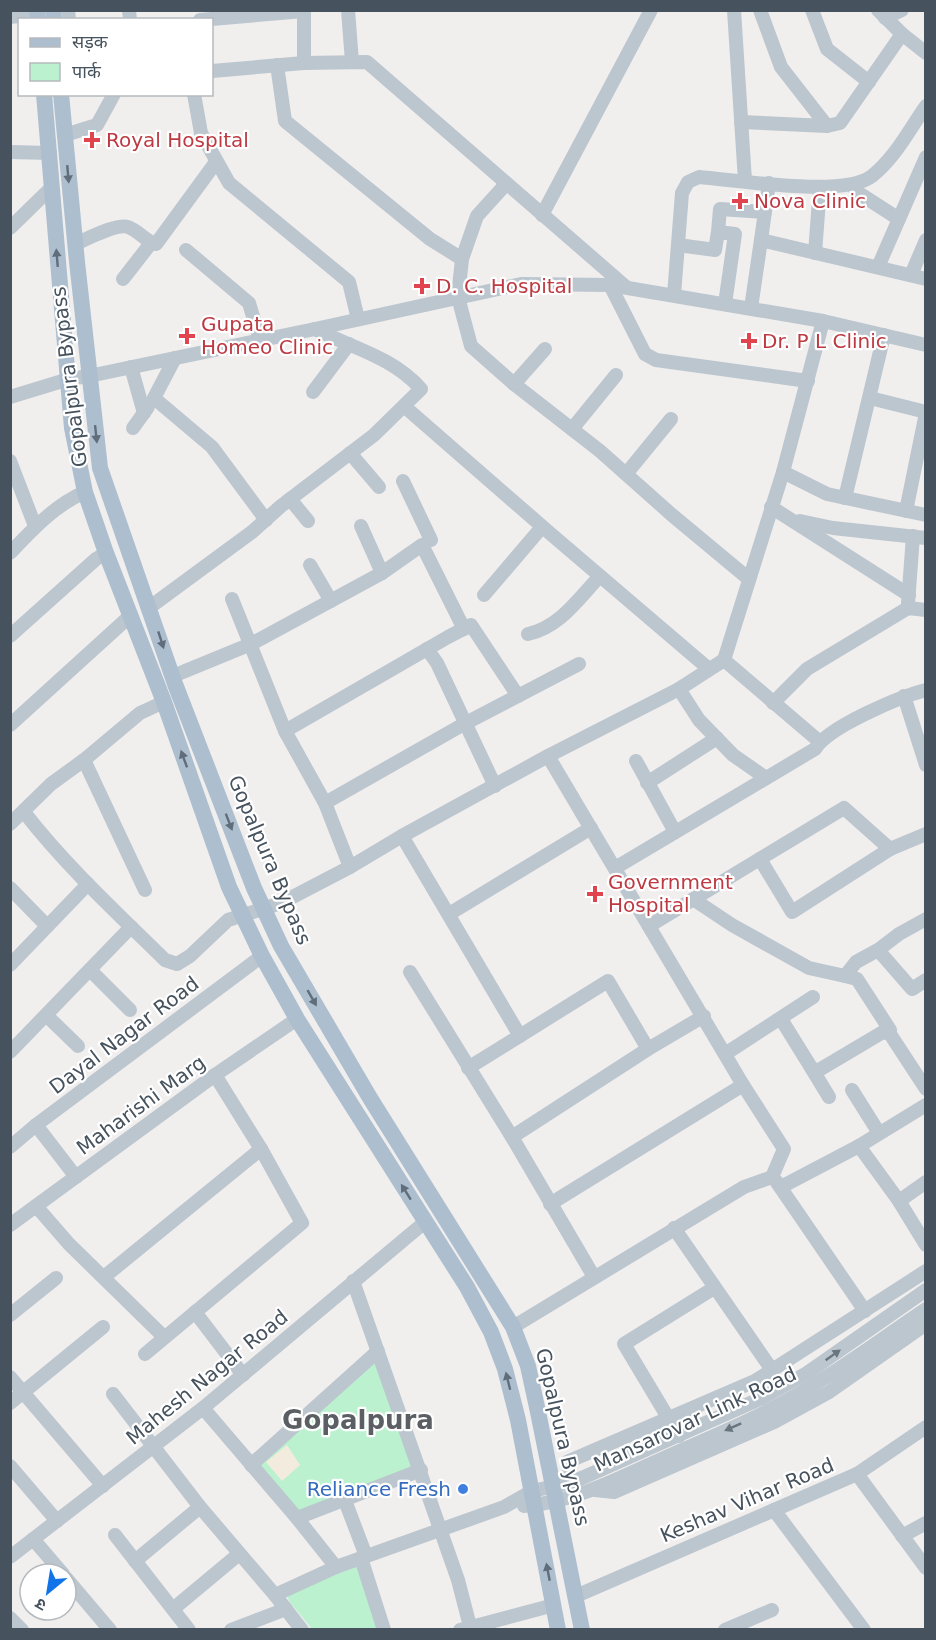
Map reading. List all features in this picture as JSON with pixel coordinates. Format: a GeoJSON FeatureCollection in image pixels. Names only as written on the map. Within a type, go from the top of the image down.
{"type":"FeatureCollection","features":[{"type":"Feature","properties":{"kind":"main road","name":"Gopalpura Bypass"},"geometry":{"type":"LineString","coordinates":[[48,96],[65,135],[100,468],[172,676],[254,888],[281,946],[370,1098],[513,1327],[528,1366],[582,1629]]}},
{"type":"Feature","properties":{"kind":"main road","name":"Gopalpura Bypass"},"geometry":{"type":"LineString","coordinates":[[48,96],[51,188],[72,428],[85,492],[106,553],[164,702],[229,887],[262,956],[297,1019],[467,1287],[491,1332],[505,1369],[513,1400],[558,1629]]}},
{"type":"Feature","properties":{"kind":"street"},"geometry":{"type":"LineString","coordinates":[[348,10],[352,62]]}},
{"type":"Feature","properties":{"kind":"street"},"geometry":{"type":"LineString","coordinates":[[542,215],[651,10]]}},
{"type":"Feature","properties":{"kind":"street"},"geometry":{"type":"LineString","coordinates":[[734,10],[745,181]]}},
{"type":"Feature","properties":{"kind":"street"},"geometry":{"type":"LineString","coordinates":[[760,10],[781,67],[827,126]]}},
{"type":"Feature","properties":{"kind":"street"},"geometry":{"type":"LineString","coordinates":[[812,10],[828,49],[869,82]]}},
{"type":"Feature","properties":{"kind":"street"},"geometry":{"type":"LineString","coordinates":[[882,14],[902,10]]}},
{"type":"Feature","properties":{"kind":"street"},"geometry":{"type":"LineString","coordinates":[[213,19],[304,11],[304,63]]}},
{"type":"Feature","properties":{"kind":"street"},"geometry":{"type":"LineString","coordinates":[[882,14],[926,53]]}},
{"type":"Feature","properties":{"kind":"street"},"geometry":{"type":"LineString","coordinates":[[10,17],[32,15]]}},
{"type":"Feature","properties":{"kind":"street"},"geometry":{"type":"LineString","coordinates":[[741,122],[827,126],[840,123],[902,34]]}},
{"type":"Feature","properties":{"kind":"street"},"geometry":{"type":"LineString","coordinates":[[213,71],[304,63],[367,62],[627,288]]}},
{"type":"Feature","properties":{"kind":"street"},"geometry":{"type":"LineString","coordinates":[[277,65],[285,121],[430,239],[462,259]]}},
{"type":"Feature","properties":{"kind":"street"},"geometry":{"type":"LineString","coordinates":[[65,135],[97,125],[113,96]]}},
{"type":"Feature","properties":{"kind":"street"},"geometry":{"type":"LineString","coordinates":[[194,96],[201,133],[229,183],[349,282],[358,319]]}},
{"type":"Feature","properties":{"kind":"street"},"geometry":{"type":"LineString","coordinates":[[674,295],[682,194],[688,182],[699,177],[820,188],[859,184],[871,177],[888,161],[923,115]]}},
{"type":"Feature","properties":{"kind":"street"},"geometry":{"type":"LineString","coordinates":[[10,152],[50,153]]}},
{"type":"Feature","properties":{"kind":"street"},"geometry":{"type":"LineString","coordinates":[[878,267],[926,157]]}},
{"type":"Feature","properties":{"kind":"street"},"geometry":{"type":"LineString","coordinates":[[75,244],[120,226],[129,227],[151,243],[156,244],[216,162]]}},
{"type":"Feature","properties":{"kind":"street"},"geometry":{"type":"LineString","coordinates":[[751,308],[769,183]]}},
{"type":"Feature","properties":{"kind":"street"},"geometry":{"type":"LineString","coordinates":[[506,184],[477,216],[462,259],[458,297],[471,346],[749,579]]}},
{"type":"Feature","properties":{"kind":"street"},"geometry":{"type":"LineString","coordinates":[[852,184],[857,192],[899,219]]}},
{"type":"Feature","properties":{"kind":"street"},"geometry":{"type":"LineString","coordinates":[[10,228],[51,188]]}},
{"type":"Feature","properties":{"kind":"street"},"geometry":{"type":"LineString","coordinates":[[815,253],[820,188]]}},
{"type":"Feature","properties":{"kind":"street"},"geometry":{"type":"LineString","coordinates":[[678,245],[715,250],[720,209],[765,212]]}},
{"type":"Feature","properties":{"kind":"street"},"geometry":{"type":"LineString","coordinates":[[718,232],[735,234],[725,304]]}},
{"type":"Feature","properties":{"kind":"street"},"geometry":{"type":"LineString","coordinates":[[761,240],[926,279]]}},
{"type":"Feature","properties":{"kind":"street"},"geometry":{"type":"LineString","coordinates":[[911,275],[926,240]]}},
{"type":"Feature","properties":{"kind":"street"},"geometry":{"type":"LineString","coordinates":[[123,279],[151,243]]}},
{"type":"Feature","properties":{"kind":"street"},"geometry":{"type":"LineString","coordinates":[[186,250],[249,303],[260,340]]}},
{"type":"Feature","properties":{"kind":"street"},"geometry":{"type":"LineString","coordinates":[[10,398],[69,379],[521,284],[610,285],[823,321],[926,345]]}},
{"type":"Feature","properties":{"kind":"street"},"geometry":{"type":"LineString","coordinates":[[610,285],[645,354],[656,360],[808,381]]}},
{"type":"Feature","properties":{"kind":"street"},"geometry":{"type":"LineString","coordinates":[[24,812],[52,848],[131,927],[165,960],[177,964],[190,956],[228,920],[281,903],[548,756],[679,689],[724,660],[777,491],[823,321]]}},
{"type":"Feature","properties":{"kind":"street"},"geometry":{"type":"LineString","coordinates":[[150,608],[350,453],[405,407],[421,389],[409,376],[369,352],[315,329]]}},
{"type":"Feature","properties":{"kind":"street"},"geometry":{"type":"LineString","coordinates":[[845,498],[885,335]]}},
{"type":"Feature","properties":{"kind":"street"},"geometry":{"type":"LineString","coordinates":[[313,392],[349,344]]}},
{"type":"Feature","properties":{"kind":"street"},"geometry":{"type":"LineString","coordinates":[[514,384],[545,349]]}},
{"type":"Feature","properties":{"kind":"street"},"geometry":{"type":"LineString","coordinates":[[133,428],[154,398],[175,358]]}},
{"type":"Feature","properties":{"kind":"street"},"geometry":{"type":"LineString","coordinates":[[132,367],[144,413]]}},
{"type":"Feature","properties":{"kind":"street"},"geometry":{"type":"LineString","coordinates":[[572,429],[616,375]]}},
{"type":"Feature","properties":{"kind":"street"},"geometry":{"type":"LineString","coordinates":[[154,398],[212,447],[266,520]]}},
{"type":"Feature","properties":{"kind":"street"},"geometry":{"type":"LineString","coordinates":[[870,398],[926,412],[906,511]]}},
{"type":"Feature","properties":{"kind":"street"},"geometry":{"type":"LineString","coordinates":[[405,407],[710,669]]}},
{"type":"Feature","properties":{"kind":"street"},"geometry":{"type":"LineString","coordinates":[[626,474],[671,419]]}},
{"type":"Feature","properties":{"kind":"street"},"geometry":{"type":"LineString","coordinates":[[350,453],[379,488]]}},
{"type":"Feature","properties":{"kind":"street"},"geometry":{"type":"LineString","coordinates":[[10,461],[26,497],[35,526]]}},
{"type":"Feature","properties":{"kind":"street"},"geometry":{"type":"LineString","coordinates":[[403,481],[431,540],[464,629]]}},
{"type":"Feature","properties":{"kind":"street"},"geometry":{"type":"LineString","coordinates":[[777,491],[827,494],[926,515]]}},
{"type":"Feature","properties":{"kind":"street"},"geometry":{"type":"LineString","coordinates":[[777,491],[789,519],[908,602],[926,610]]}},
{"type":"Feature","properties":{"kind":"street"},"geometry":{"type":"LineString","coordinates":[[10,553],[35,526],[68,499],[85,492]]}},
{"type":"Feature","properties":{"kind":"street"},"geometry":{"type":"LineString","coordinates":[[290,499],[308,521]]}},
{"type":"Feature","properties":{"kind":"street"},"geometry":{"type":"LineString","coordinates":[[773,704],[807,669],[908,602],[919,537],[833,528],[789,519]]}},
{"type":"Feature","properties":{"kind":"street"},"geometry":{"type":"LineString","coordinates":[[361,526],[382,573]]}},
{"type":"Feature","properties":{"kind":"street"},"geometry":{"type":"LineString","coordinates":[[484,595],[542,527]]}},
{"type":"Feature","properties":{"kind":"street"},"geometry":{"type":"LineString","coordinates":[[172,676],[251,644],[382,573],[431,540]]}},
{"type":"Feature","properties":{"kind":"street"},"geometry":{"type":"LineString","coordinates":[[10,636],[96,559],[106,553]]}},
{"type":"Feature","properties":{"kind":"street"},"geometry":{"type":"LineString","coordinates":[[310,565],[331,601]]}},
{"type":"Feature","properties":{"kind":"street"},"geometry":{"type":"LineString","coordinates":[[528,634],[543,631],[554,624],[600,576]]}},
{"type":"Feature","properties":{"kind":"street"},"geometry":{"type":"LineString","coordinates":[[232,599],[285,731],[325,803],[350,867]]}},
{"type":"Feature","properties":{"kind":"street"},"geometry":{"type":"LineString","coordinates":[[10,725],[130,616]]}},
{"type":"Feature","properties":{"kind":"street"},"geometry":{"type":"LineString","coordinates":[[285,731],[471,625],[518,696]]}},
{"type":"Feature","properties":{"kind":"street"},"geometry":{"type":"LineString","coordinates":[[428,649],[437,663],[495,786]]}},
{"type":"Feature","properties":{"kind":"street"},"geometry":{"type":"LineString","coordinates":[[724,660],[820,742]]}},
{"type":"Feature","properties":{"kind":"street"},"geometry":{"type":"LineString","coordinates":[[325,803],[464,724],[579,664]]}},
{"type":"Feature","properties":{"kind":"street"},"geometry":{"type":"LineString","coordinates":[[679,689],[699,720],[733,755],[766,778]]}},
{"type":"Feature","properties":{"kind":"street"},"geometry":{"type":"LineString","coordinates":[[615,868],[815,749],[820,742],[865,714],[904,696],[926,690]]}},
{"type":"Feature","properties":{"kind":"street"},"geometry":{"type":"LineString","coordinates":[[904,696],[926,765]]}},
{"type":"Feature","properties":{"kind":"street"},"geometry":{"type":"LineString","coordinates":[[10,824],[51,784],[84,760],[140,713],[164,702]]}},
{"type":"Feature","properties":{"kind":"street"},"geometry":{"type":"LineString","coordinates":[[647,783],[717,738]]}},
{"type":"Feature","properties":{"kind":"street"},"geometry":{"type":"LineString","coordinates":[[548,756],[743,1085],[784,1149],[777,1182],[865,1311]]}},
{"type":"Feature","properties":{"kind":"street"},"geometry":{"type":"LineString","coordinates":[[84,760],[145,890]]}},
{"type":"Feature","properties":{"kind":"street"},"geometry":{"type":"LineString","coordinates":[[636,761],[675,832]]}},
{"type":"Feature","properties":{"kind":"street"},"geometry":{"type":"LineString","coordinates":[[649,926],[844,808],[890,849]]}},
{"type":"Feature","properties":{"kind":"street"},"geometry":{"type":"LineString","coordinates":[[449,914],[591,828]]}},
{"type":"Feature","properties":{"kind":"street"},"geometry":{"type":"LineString","coordinates":[[760,859],[792,912],[890,849],[926,834]]}},
{"type":"Feature","properties":{"kind":"street"},"geometry":{"type":"LineString","coordinates":[[402,836],[520,1036]]}},
{"type":"Feature","properties":{"kind":"street"},"geometry":{"type":"LineString","coordinates":[[10,965],[88,884]]}},
{"type":"Feature","properties":{"kind":"street"},"geometry":{"type":"LineString","coordinates":[[10,888],[47,926]]}},
{"type":"Feature","properties":{"kind":"street"},"geometry":{"type":"LineString","coordinates":[[693,899],[732,925],[809,968],[857,979],[890,1030]]}},
{"type":"Feature","properties":{"kind":"street"},"geometry":{"type":"LineString","coordinates":[[845,976],[856,962],[878,950],[899,933],[926,919]]}},
{"type":"Feature","properties":{"kind":"street"},"geometry":{"type":"LineString","coordinates":[[10,1052],[131,927]]}},
{"type":"Feature","properties":{"kind":"street"},"geometry":{"type":"LineString","coordinates":[[878,950],[912,989],[926,980]]}},
{"type":"Feature","properties":{"kind":"street","name":"Dayal Nagar Road"},"geometry":{"type":"LineString","coordinates":[[10,1147],[36,1125],[262,956]]}},
{"type":"Feature","properties":{"kind":"street"},"geometry":{"type":"LineString","coordinates":[[90,970],[130,1010]]}},
{"type":"Feature","properties":{"kind":"street"},"geometry":{"type":"LineString","coordinates":[[410,972],[512,1137],[594,1277]]}},
{"type":"Feature","properties":{"kind":"street"},"geometry":{"type":"LineString","coordinates":[[468,1068],[608,981],[648,1048]]}},
{"type":"Feature","properties":{"kind":"street"},"geometry":{"type":"LineString","coordinates":[[726,1054],[813,998]]}},
{"type":"Feature","properties":{"kind":"street"},"geometry":{"type":"LineString","coordinates":[[46,1016],[78,1046]]}},
{"type":"Feature","properties":{"kind":"street"},"geometry":{"type":"LineString","coordinates":[[512,1137],[648,1048],[704,1016]]}},
{"type":"Feature","properties":{"kind":"street","name":"Maharishi Marg"},"geometry":{"type":"LineString","coordinates":[[10,1225],[214,1075],[297,1019]]}},
{"type":"Feature","properties":{"kind":"street"},"geometry":{"type":"LineString","coordinates":[[781,1019],[829,1097]]}},
{"type":"Feature","properties":{"kind":"street"},"geometry":{"type":"LineString","coordinates":[[812,1069],[819,1070],[883,1032],[890,1034],[926,1089]]}},
{"type":"Feature","properties":{"kind":"street"},"geometry":{"type":"LineString","coordinates":[[145,1354],[302,1223],[261,1149],[214,1075]]}},
{"type":"Feature","properties":{"kind":"street"},"geometry":{"type":"LineString","coordinates":[[550,1204],[743,1085]]}},
{"type":"Feature","properties":{"kind":"street"},"geometry":{"type":"LineString","coordinates":[[852,1090],[879,1134]]}},
{"type":"Feature","properties":{"kind":"street"},"geometry":{"type":"LineString","coordinates":[[513,1327],[744,1187],[777,1182],[859,1146],[926,1105]]}},
{"type":"Feature","properties":{"kind":"street"},"geometry":{"type":"LineString","coordinates":[[36,1125],[76,1178]]}},
{"type":"Feature","properties":{"kind":"street"},"geometry":{"type":"LineString","coordinates":[[859,1146],[926,1245]]}},
{"type":"Feature","properties":{"kind":"street"},"geometry":{"type":"LineString","coordinates":[[104,1277],[261,1149]]}},
{"type":"Feature","properties":{"kind":"street"},"geometry":{"type":"LineString","coordinates":[[898,1201],[926,1182]]}},
{"type":"Feature","properties":{"kind":"street"},"geometry":{"type":"LineString","coordinates":[[36,1206],[69,1244],[164,1337]]}},
{"type":"Feature","properties":{"kind":"street","name":"Mahesh Nagar Road"},"geometry":{"type":"LineString","coordinates":[[12,1551],[33,1539],[153,1448],[425,1222]]}},
{"type":"Feature","properties":{"kind":"street"},"geometry":{"type":"LineString","coordinates":[[674,1228],[772,1370]]}},
{"type":"Feature","properties":{"kind":"street"},"geometry":{"type":"LineString","coordinates":[[573,1482],[567,1462],[755,1381],[926,1271]]}},
{"type":"Feature","properties":{"kind":"street"},"geometry":{"type":"LineString","coordinates":[[10,1315],[56,1278]]}},
{"type":"Feature","properties":{"kind":"street"},"geometry":{"type":"LineString","coordinates":[[353,1281],[458,1580],[467,1628],[554,1605]]}},
{"type":"Feature","properties":{"kind":"street"},"geometry":{"type":"LineString","coordinates":[[679,1436],[624,1344],[714,1288]]}},
{"type":"Feature","properties":{"kind":"street","name":"Mansarovar Link Road"},"geometry":{"type":"LineString","coordinates":[[555,1493],[573,1482],[762,1398],[807,1373],[926,1290]]}},
{"type":"Feature","properties":{"kind":"street","name":"Mansarovar Link Road"},"geometry":{"type":"LineString","coordinates":[[275,1595],[336,1566],[504,1507],[555,1493],[590,1490],[771,1416],[926,1308]]}},
{"type":"Feature","properties":{"kind":"street"},"geometry":{"type":"LineString","coordinates":[[195,1312],[243,1375]]}},
{"type":"Feature","properties":{"kind":"street"},"geometry":{"type":"LineString","coordinates":[[755,1381],[771,1416],[829,1392],[926,1324]]}},
{"type":"Feature","properties":{"kind":"street"},"geometry":{"type":"LineString","coordinates":[[10,1402],[104,1327]]}},
{"type":"Feature","properties":{"kind":"street"},"geometry":{"type":"LineString","coordinates":[[251,1465],[378,1351]]}},
{"type":"Feature","properties":{"kind":"street"},"geometry":{"type":"LineString","coordinates":[[10,1377],[103,1486]]}},
{"type":"Feature","properties":{"kind":"street"},"geometry":{"type":"LineString","coordinates":[[113,1394],[200,1507],[302,1629]]}},
{"type":"Feature","properties":{"kind":"street"},"geometry":{"type":"LineString","coordinates":[[203,1408],[336,1566]]}},
{"type":"Feature","properties":{"kind":"street","name":"Keshav Vihar Road"},"geometry":{"type":"LineString","coordinates":[[576,1596],[857,1474],[926,1427]]}},
{"type":"Feature","properties":{"kind":"street"},"geometry":{"type":"LineString","coordinates":[[10,1466],[57,1521]]}},
{"type":"Feature","properties":{"kind":"street"},"geometry":{"type":"LineString","coordinates":[[297,1518],[421,1470]]}},
{"type":"Feature","properties":{"kind":"street"},"geometry":{"type":"LineString","coordinates":[[857,1474],[926,1568]]}},
{"type":"Feature","properties":{"kind":"street"},"geometry":{"type":"LineString","coordinates":[[344,1498],[384,1629]]}},
{"type":"Feature","properties":{"kind":"street"},"geometry":{"type":"LineString","coordinates":[[135,1561],[200,1507]]}},
{"type":"Feature","properties":{"kind":"street"},"geometry":{"type":"LineString","coordinates":[[774,1510],[864,1629]]}},
{"type":"Feature","properties":{"kind":"street"},"geometry":{"type":"LineString","coordinates":[[902,1536],[926,1523]]}},
{"type":"Feature","properties":{"kind":"street"},"geometry":{"type":"LineString","coordinates":[[115,1535],[189,1629]]}},
{"type":"Feature","properties":{"kind":"street"},"geometry":{"type":"LineString","coordinates":[[33,1539],[53,1562]]}},
{"type":"Feature","properties":{"kind":"street"},"geometry":{"type":"LineString","coordinates":[[173,1609],[239,1554]]}},
{"type":"Feature","properties":{"kind":"street"},"geometry":{"type":"LineString","coordinates":[[78,1592],[111,1629]]}},
{"type":"Feature","properties":{"kind":"street"},"geometry":{"type":"LineString","coordinates":[[231,1629],[286,1609]]}},
{"type":"Feature","properties":{"kind":"street"},"geometry":{"type":"LineString","coordinates":[[725,1629],[772,1610]]}},
{"type":"Feature","properties":{"kind":"street"},"geometry":{"type":"LineString","coordinates":[[10,1618],[22,1629]]}},
{"type":"Feature","properties":{"kind":"green space"},"geometry":{"type":"Polygon","coordinates":[[[374,1360],[416,1468],[298,1512],[257,1463],[374,1360]]]}},
{"type":"Feature","properties":{"kind":"green space"},"geometry":{"type":"Polygon","coordinates":[[[359,1565],[378,1629],[312,1629],[289,1601],[287,1594],[359,1565]]]}},
{"type":"Feature","properties":{"kind":"sand"},"geometry":{"type":"Polygon","coordinates":[[[287,1445],[300,1465],[282,1481],[266,1462],[287,1445]]]}},
{"type":"Feature","properties":{"kind":"place","name":"Royal Hospital"},"geometry":{"type":"Point","coordinates":[92,140]}},
{"type":"Feature","properties":{"kind":"place","name":"Nova Clinic"},"geometry":{"type":"Point","coordinates":[740,201]}},
{"type":"Feature","properties":{"kind":"place","name":"D. C. Hospital"},"geometry":{"type":"Point","coordinates":[422,286]}},
{"type":"Feature","properties":{"kind":"place","name":"Gupata Homeo Clinic"},"geometry":{"type":"Point","coordinates":[187,336]}},
{"type":"Feature","properties":{"kind":"place","name":"Dr. P L Clinic"},"geometry":{"type":"Point","coordinates":[749,341]}},
{"type":"Feature","properties":{"kind":"place","name":"Government Hospital"},"geometry":{"type":"Point","coordinates":[595,894]}},
{"type":"Feature","properties":{"kind":"place","name":"Reliance Fresh"},"geometry":{"type":"Point","coordinates":[463,1489]}},
{"type":"Feature","properties":{"kind":"district","name":"Gopalpura"},"geometry":{"type":"Point","coordinates":[358,1420]}}]}
